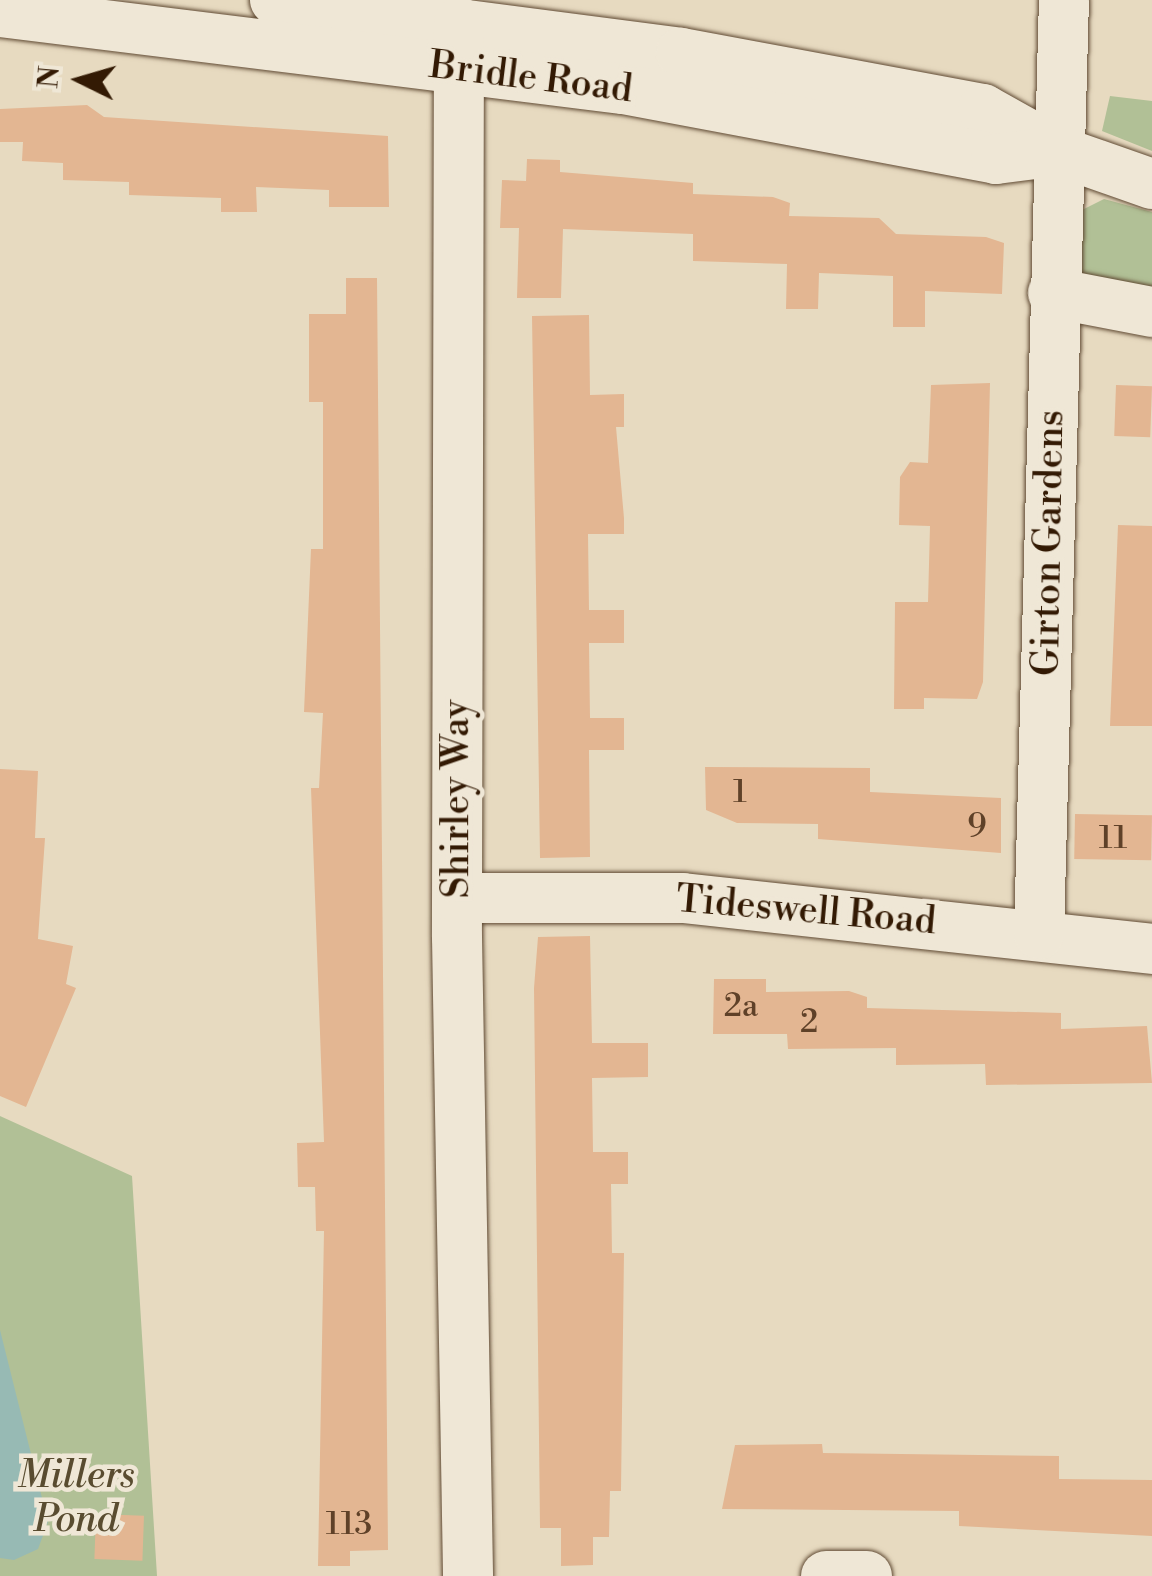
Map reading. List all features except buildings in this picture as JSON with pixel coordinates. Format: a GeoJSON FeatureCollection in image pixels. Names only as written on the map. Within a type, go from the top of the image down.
{"type":"FeatureCollection","features":[{"type":"Feature","properties":{"kind":"street","name":"Bridle Road"},"geometry":{"type":"LineString","coordinates":[[275,0],[457,45]]}},
{"type":"Feature","properties":{"kind":"street","name":"Girton Gardens"},"geometry":{"type":"LineString","coordinates":[[1040,934],[1064,0]]}},
{"type":"Feature","properties":{"kind":"street","name":"Bridle Road"},"geometry":{"type":"LineString","coordinates":[[0,12],[208,20],[457,45],[984,109],[1058,151],[1152,184]]}},
{"type":"Feature","properties":{"kind":"street","name":"Shirley Way"},"geometry":{"type":"LineString","coordinates":[[457,45],[459,898],[468,1576]]}},
{"type":"Feature","properties":{"kind":"street"},"geometry":{"type":"LineString","coordinates":[[1054,293],[1152,312]]}},
{"type":"Feature","properties":{"kind":"street","name":"Tideswell Road"},"geometry":{"type":"LineString","coordinates":[[459,898],[683,898],[1152,948]]}},
{"type":"Feature","properties":{"kind":"street"},"geometry":{"type":"LineString","coordinates":[[826,1576],[867,1576]]}},
{"type":"Feature","properties":{"kind":"green space"},"geometry":{"type":"Polygon","coordinates":[[[1110,96],[1152,101],[1152,151],[1102,131],[1110,96]]]}},
{"type":"Feature","properties":{"kind":"green space"},"geometry":{"type":"Polygon","coordinates":[[[1104,199],[1152,212],[1152,300],[1083,274],[1074,261],[1078,212],[1104,199]]]}},
{"type":"Feature","properties":{"kind":"green space","name":"Millers Pond"},"geometry":{"type":"Polygon","coordinates":[[[0,1116],[132,1176],[157,1576],[0,1576],[0,1116]]]}},
{"type":"Feature","properties":{"kind":"water","name":"Millers Pond"},"geometry":{"type":"Polygon","coordinates":[[[0,1330],[48,1522],[38,1549],[14,1560],[0,1558],[0,1330]]]}}]}
